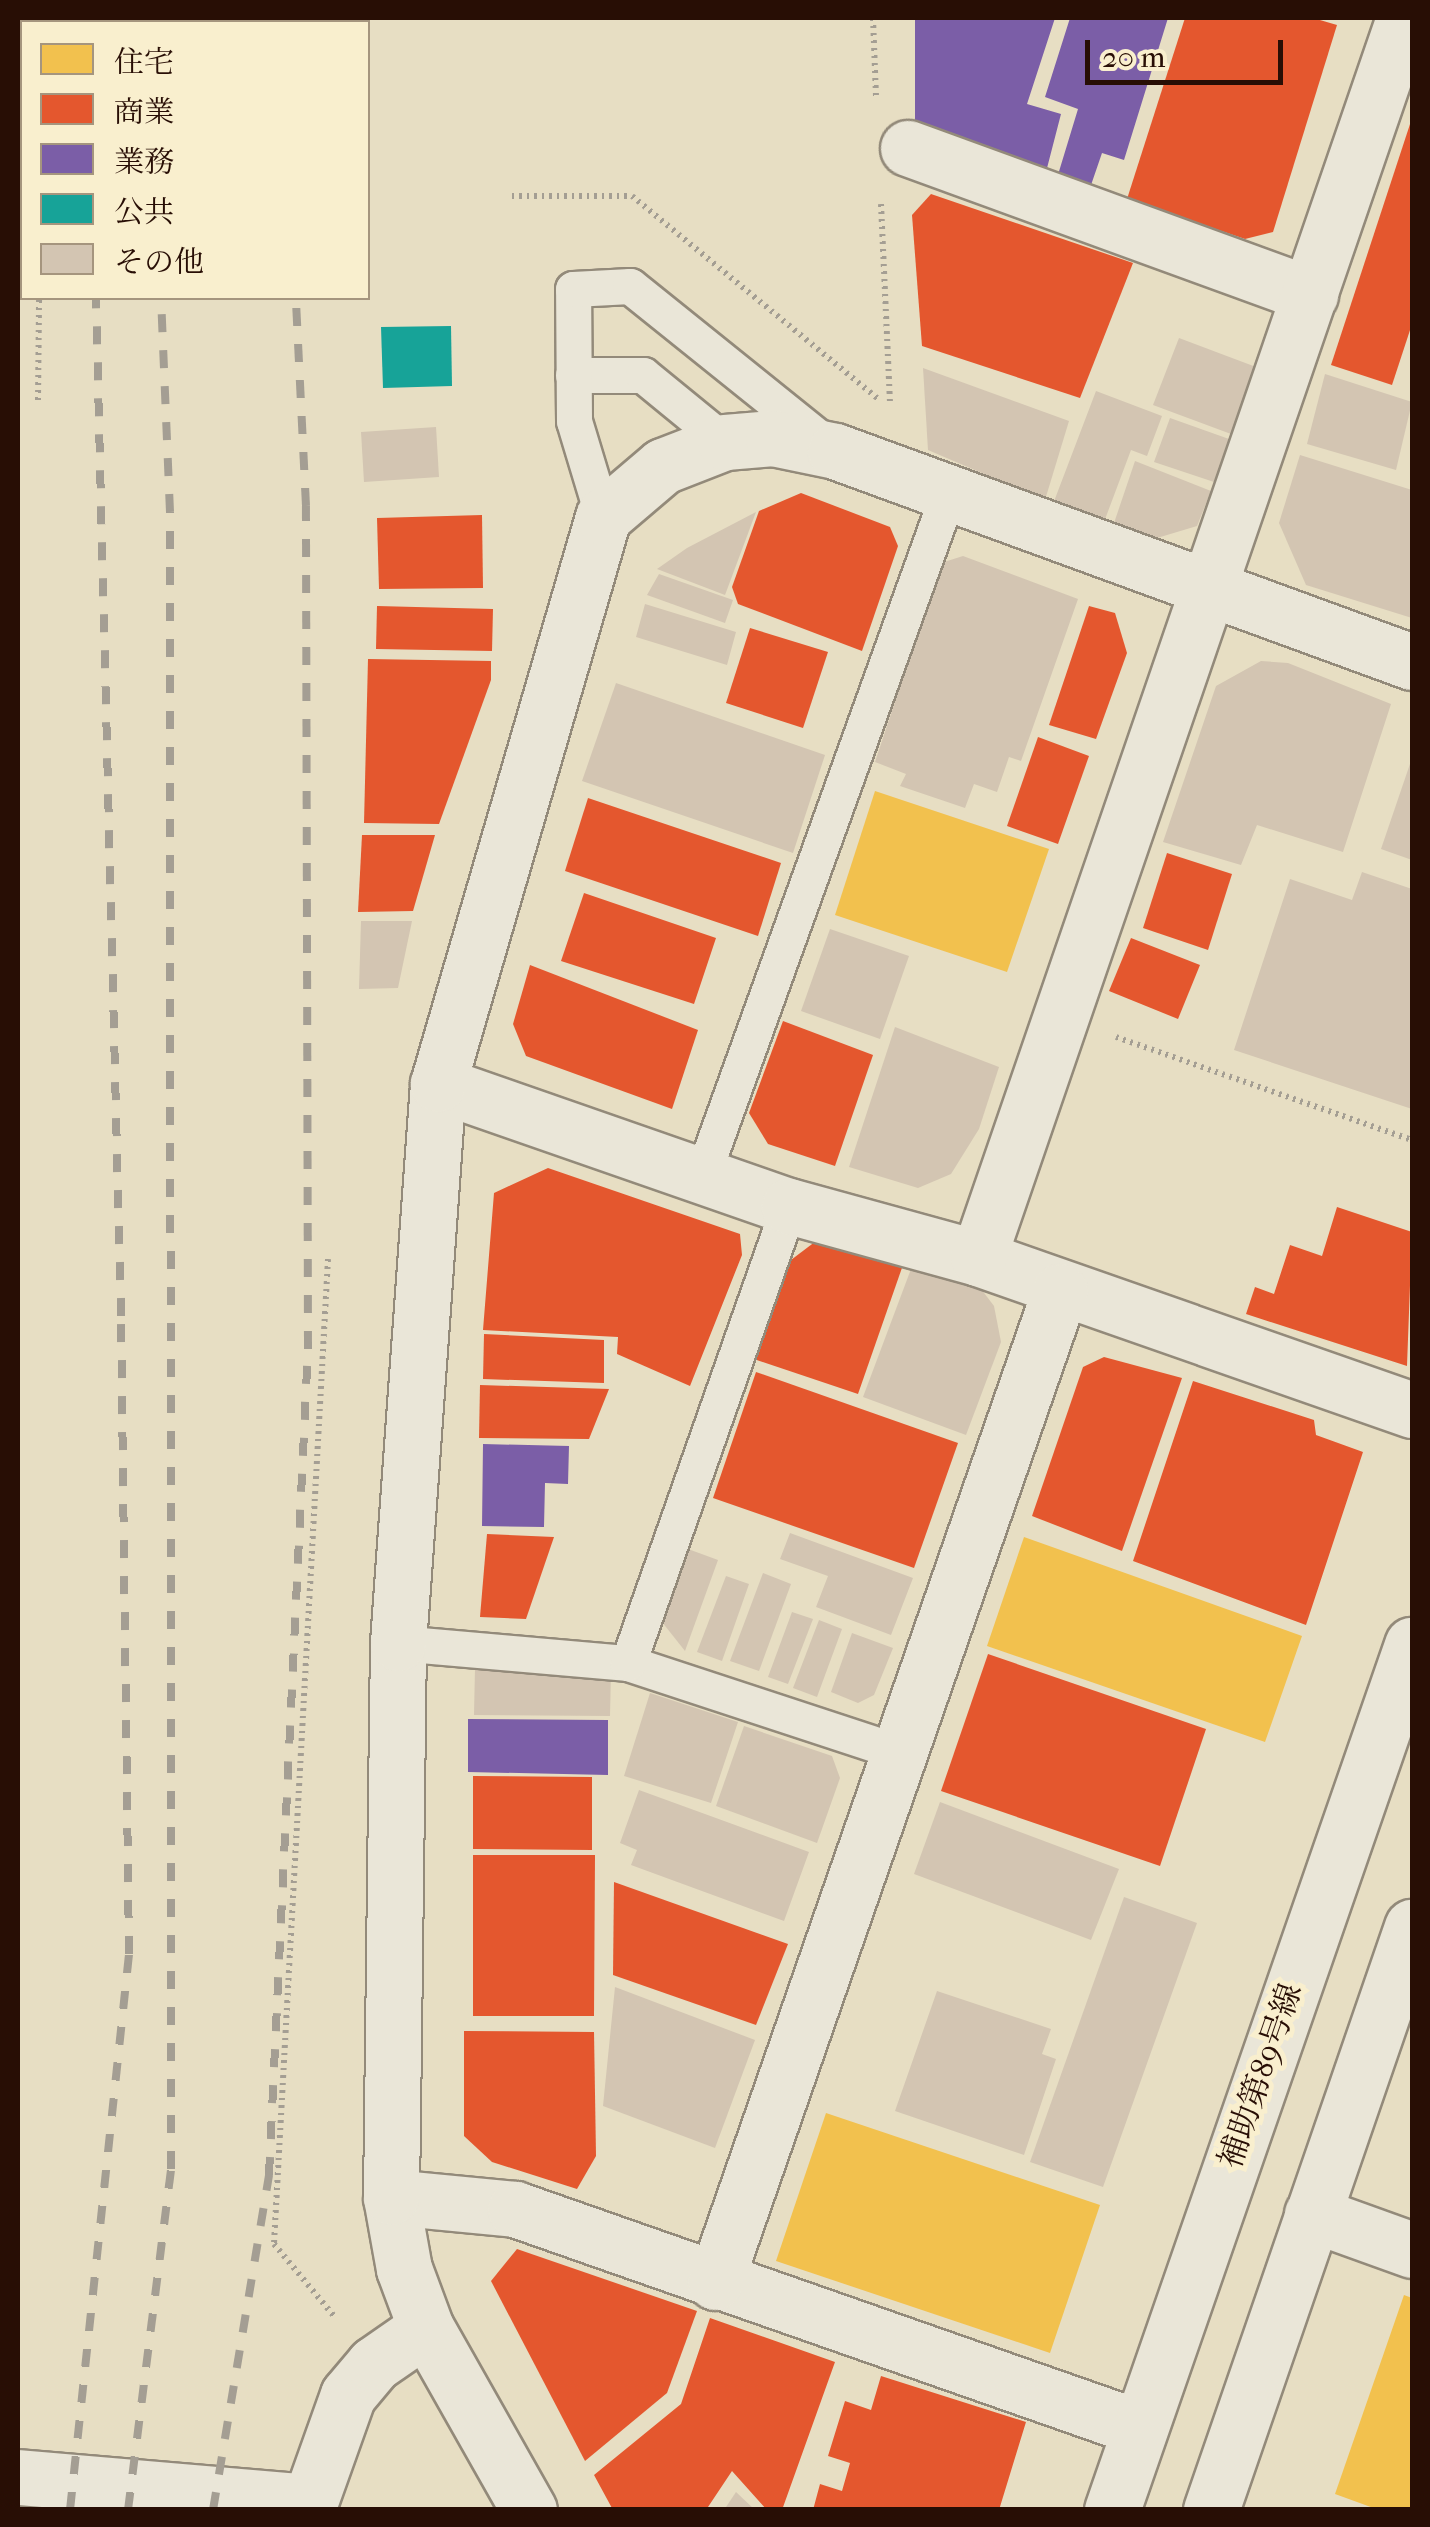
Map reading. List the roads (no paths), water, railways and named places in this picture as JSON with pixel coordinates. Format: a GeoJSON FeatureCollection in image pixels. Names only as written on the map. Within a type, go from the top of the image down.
{"type":"FeatureCollection","features":[{"type":"Feature","properties":{"kind":"street"},"geometry":{"type":"LineString","coordinates":[[978,1258],[1404,18]]}},
{"type":"Feature","properties":{"kind":"street"},"geometry":{"type":"LineString","coordinates":[[889,152],[1310,294]]}},
{"type":"Feature","properties":{"kind":"street"},"geometry":{"type":"LineString","coordinates":[[529,2510],[426,2328],[404,2269],[390,2196],[398,1643],[438,1084],[603,517],[662,466],[725,442],[773,438],[835,451],[948,497],[1412,662]]}},
{"type":"Feature","properties":{"kind":"street"},"geometry":{"type":"LineString","coordinates":[[438,1084],[789,1206],[978,1258],[1060,1290],[1412,1410]]}},
{"type":"Feature","properties":{"kind":"street"},"geometry":{"type":"LineString","coordinates":[[715,2282],[1060,1290]]}},
{"type":"Feature","properties":{"kind":"street","name":"補助第89号線"},"geometry":{"type":"LineString","coordinates":[[1112,2510],[1412,1645]]}},
{"type":"Feature","properties":{"kind":"street"},"geometry":{"type":"LineString","coordinates":[[1210,2510],[1412,1927]]}},
{"type":"Feature","properties":{"kind":"street"},"geometry":{"type":"LineString","coordinates":[[390,2196],[515,2210],[1140,2428]]}},
{"type":"Feature","properties":{"kind":"street"},"geometry":{"type":"LineString","coordinates":[[1312,2214],[1412,2250]]}},
{"type":"Feature","properties":{"kind":"street"},"geometry":{"type":"LineString","coordinates":[[18,2477],[307,2506],[348,2395],[374,2364],[426,2328]]}},
{"type":"Feature","properties":{"kind":"lane"},"geometry":{"type":"LineString","coordinates":[[603,517],[574,421],[573,289],[630,286],[835,451]]}},
{"type":"Feature","properties":{"kind":"lane"},"geometry":{"type":"LineString","coordinates":[[573,375],[643,375],[725,442]]}},
{"type":"Feature","properties":{"kind":"lane"},"geometry":{"type":"LineString","coordinates":[[702,1176],[948,497]]}},
{"type":"Feature","properties":{"kind":"lane"},"geometry":{"type":"LineString","coordinates":[[628,1662],[789,1206]]}},
{"type":"Feature","properties":{"kind":"lane"},"geometry":{"type":"LineString","coordinates":[[398,1643],[628,1662],[900,1753]]}},
{"type":"Feature","properties":{"kind":"railway"},"geometry":{"type":"LineString","coordinates":[[70,2510],[129,1954],[121,1316],[96,300]]}},
{"type":"Feature","properties":{"kind":"railway"},"geometry":{"type":"LineString","coordinates":[[128,2510],[171,2169],[170,512],[161,300]]}},
{"type":"Feature","properties":{"kind":"railway"},"geometry":{"type":"LineString","coordinates":[[213,2510],[269,2175],[308,1349],[306,506],[296,300]]}}]}
